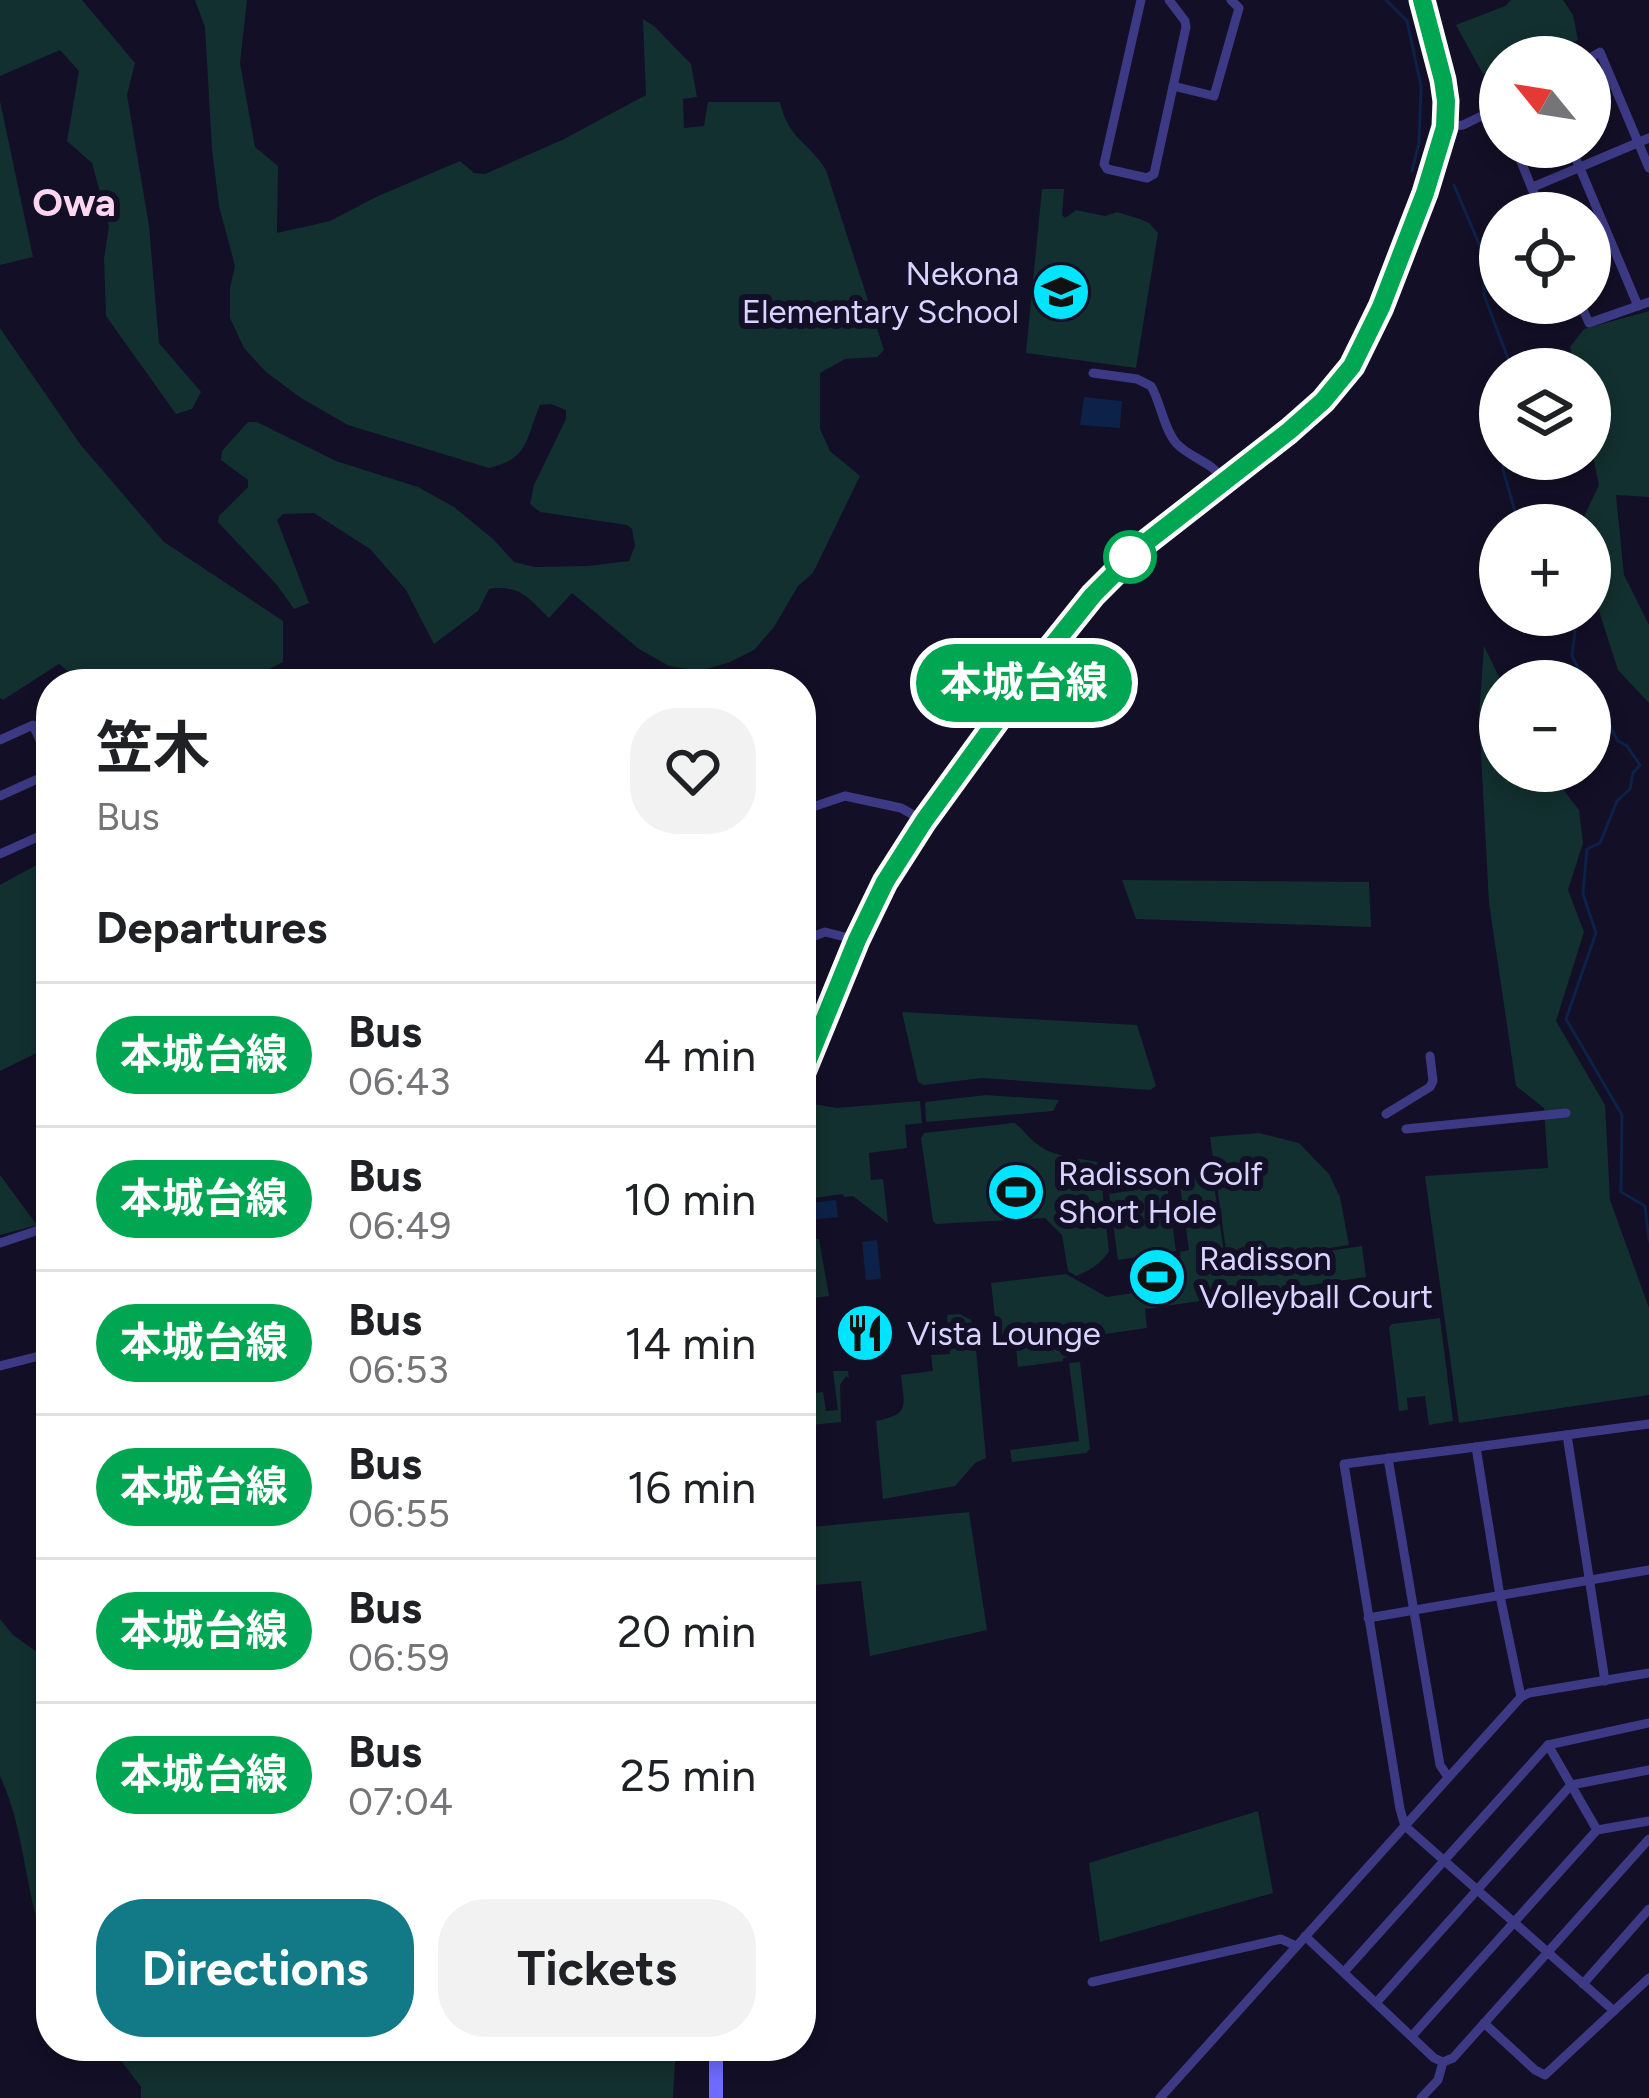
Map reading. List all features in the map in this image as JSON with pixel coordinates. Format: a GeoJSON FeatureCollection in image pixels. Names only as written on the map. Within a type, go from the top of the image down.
{"type":"FeatureCollection","features":[{"type":"Feature","properties":{"kind":"main road"},"geometry":{"type":"LineString","coordinates":[[816,1040],[885,882],[1033,670],[1093,595],[1144,544],[1311,413],[1352,366],[1381,307],[1445,127],[1443,80],[1422,0]]}},
{"type":"Feature","properties":{"kind":"main road"},"geometry":{"type":"LineString","coordinates":[[716,2061],[716,2098]]}},
{"type":"Feature","properties":{"kind":"street"},"geometry":{"type":"LineString","coordinates":[[1141,0],[1104,164],[1107,170],[1147,178],[1154,174],[1186,27],[1169,0]]}},
{"type":"Feature","properties":{"kind":"street"},"geometry":{"type":"LineString","coordinates":[[1173,86],[1214,96],[1239,8],[1232,0]]}},
{"type":"Feature","properties":{"kind":"street"},"geometry":{"type":"LineString","coordinates":[[1611,74],[1644,141],[1649,168]]}},
{"type":"Feature","properties":{"kind":"street"},"geometry":{"type":"LineString","coordinates":[[1445,127],[1479,117]]}},
{"type":"Feature","properties":{"kind":"street"},"geometry":{"type":"LineString","coordinates":[[1611,154],[1644,141]]}},
{"type":"Feature","properties":{"kind":"street"},"geometry":{"type":"LineString","coordinates":[[1524,168],[1535,192]]}},
{"type":"Feature","properties":{"kind":"street"},"geometry":{"type":"LineString","coordinates":[[1533,187],[1577,168]]}},
{"type":"Feature","properties":{"kind":"street"},"geometry":{"type":"LineString","coordinates":[[1579,168],[1643,304],[1611,315]]}},
{"type":"Feature","properties":{"kind":"street"},"geometry":{"type":"LineString","coordinates":[[1093,373],[1137,379],[1151,386],[1178,445],[1206,461],[1225,480]]}},
{"type":"Feature","properties":{"kind":"street"},"geometry":{"type":"LineString","coordinates":[[0,740],[32,725],[36,734]]}},
{"type":"Feature","properties":{"kind":"street"},"geometry":{"type":"LineString","coordinates":[[0,796],[36,777]]}},
{"type":"Feature","properties":{"kind":"street"},"geometry":{"type":"LineString","coordinates":[[816,807],[845,796],[901,808],[924,821]]}},
{"type":"Feature","properties":{"kind":"street"},"geometry":{"type":"LineString","coordinates":[[0,854],[36,838]]}},
{"type":"Feature","properties":{"kind":"street"},"geometry":{"type":"LineString","coordinates":[[816,935],[825,932],[857,940]]}},
{"type":"Feature","properties":{"kind":"street"},"geometry":{"type":"LineString","coordinates":[[1386,1114],[1430,1087],[1430,1057]]}},
{"type":"Feature","properties":{"kind":"street"},"geometry":{"type":"LineString","coordinates":[[1406,1130],[1565,1113]]}},
{"type":"Feature","properties":{"kind":"street"},"geometry":{"type":"LineString","coordinates":[[0,1243],[36,1231]]}},
{"type":"Feature","properties":{"kind":"street"},"geometry":{"type":"LineString","coordinates":[[0,1366],[36,1357]]}},
{"type":"Feature","properties":{"kind":"street"},"geometry":{"type":"LineString","coordinates":[[1614,2011],[1405,1826],[1344,1464],[1649,1424]]}},
{"type":"Feature","properties":{"kind":"street"},"geometry":{"type":"LineString","coordinates":[[1567,1436],[1605,1681]]}},
{"type":"Feature","properties":{"kind":"street"},"geometry":{"type":"LineString","coordinates":[[1476,1448],[1521,1697]]}},
{"type":"Feature","properties":{"kind":"street"},"geometry":{"type":"LineString","coordinates":[[1388,1458],[1440,1765],[1448,1778]]}},
{"type":"Feature","properties":{"kind":"street"},"geometry":{"type":"LineString","coordinates":[[1368,1618],[1649,1570]]}},
{"type":"Feature","properties":{"kind":"street"},"geometry":{"type":"LineString","coordinates":[[1160,2098],[1521,1697],[1649,1673]]}},
{"type":"Feature","properties":{"kind":"street"},"geometry":{"type":"LineString","coordinates":[[1344,1972],[1548,1745],[1649,1723]]}},
{"type":"Feature","properties":{"kind":"street"},"geometry":{"type":"LineString","coordinates":[[1548,1745],[1597,1829]]}},
{"type":"Feature","properties":{"kind":"street"},"geometry":{"type":"LineString","coordinates":[[1376,2003],[1571,1785],[1649,1770]]}},
{"type":"Feature","properties":{"kind":"street"},"geometry":{"type":"LineString","coordinates":[[1412,2036],[1597,1829],[1649,1821]]}},
{"type":"Feature","properties":{"kind":"street"},"geometry":{"type":"LineString","coordinates":[[1305,1936],[1443,2062],[1453,2058],[1649,1839]]}},
{"type":"Feature","properties":{"kind":"street"},"geometry":{"type":"LineString","coordinates":[[1583,1984],[1649,1909]]}},
{"type":"Feature","properties":{"kind":"street"},"geometry":{"type":"LineString","coordinates":[[1092,1982],[1281,1939],[1296,1946]]}},
{"type":"Feature","properties":{"kind":"street"},"geometry":{"type":"LineString","coordinates":[[1484,2023],[1544,2075],[1649,1978]]}},
{"type":"Feature","properties":{"kind":"street"},"geometry":{"type":"LineString","coordinates":[[1421,2098],[1438,2080],[1443,2062]]}},
{"type":"Feature","properties":{"kind":"green space"},"geometry":{"type":"Polygon","coordinates":[[[0,0],[82,0],[135,63],[127,95],[149,226],[159,343],[201,392],[192,409],[176,414],[106,316],[104,258],[109,226],[92,163],[67,141],[79,71],[60,50],[0,76],[0,0]]]}},
{"type":"Feature","properties":{"kind":"green space"},"geometry":{"type":"Polygon","coordinates":[[[195,0],[247,0],[240,63],[255,147],[278,166],[277,233],[330,221],[460,161],[474,173],[485,174],[646,95],[643,19],[691,64],[697,97],[683,99],[684,128],[704,126],[708,102],[780,102],[793,132],[826,170],[884,350],[877,357],[845,359],[820,373],[820,429],[830,451],[860,476],[813,573],[798,586],[754,650],[707,669],[669,666],[639,649],[572,593],[549,618],[523,594],[500,588],[489,589],[478,611],[434,644],[406,590],[370,549],[314,513],[283,514],[277,520],[309,603],[294,609],[218,522],[248,487],[248,480],[221,460],[222,451],[248,422],[257,422],[336,461],[418,487],[454,507],[514,562],[535,567],[629,561],[635,546],[627,525],[540,512],[530,504],[566,410],[540,405],[519,453],[489,468],[348,425],[301,398],[244,348],[230,318],[235,266],[219,206],[205,27],[195,0]]]}},
{"type":"Feature","properties":{"kind":"green space"},"geometry":{"type":"Polygon","coordinates":[[[1511,0],[1563,0],[1573,15],[1577,36],[1479,36],[1479,67],[1456,25],[1511,0]]]}},
{"type":"Feature","properties":{"kind":"green space"},"geometry":{"type":"Polygon","coordinates":[[[0,101],[33,257],[0,265],[0,101]]]}},
{"type":"Feature","properties":{"kind":"green space"},"geometry":{"type":"Polygon","coordinates":[[[1042,189],[1064,189],[1065,218],[1076,210],[1105,216],[1117,212],[1149,223],[1158,233],[1136,368],[1026,353],[1042,189]]]}},
{"type":"Feature","properties":{"kind":"green space"},"geometry":{"type":"Polygon","coordinates":[[[1649,311],[1649,497],[1616,495],[1624,575],[1649,625],[1649,703],[1618,670],[1607,636],[1611,636],[1611,504],[1590,504],[1598,480],[1611,480],[1611,348],[1570,347],[1584,329],[1649,311]]]}},
{"type":"Feature","properties":{"kind":"green space"},"geometry":{"type":"Polygon","coordinates":[[[0,328],[80,444],[164,542],[283,621],[283,662],[269,669],[66,669],[59,664],[36,669],[36,679],[0,698],[0,328]]]}},
{"type":"Feature","properties":{"kind":"green space"},"geometry":{"type":"Polygon","coordinates":[[[1483,792],[1565,792],[1579,810],[1583,843],[1568,890],[1584,932],[1556,1021],[1605,1105],[1610,1200],[1649,1308],[1649,1395],[1459,1423],[1425,1176],[1548,1168],[1544,1108],[1516,1086],[1489,903],[1483,792]]]}},
{"type":"Feature","properties":{"kind":"green space"},"geometry":{"type":"Polygon","coordinates":[[[36,865],[36,1053],[0,1071],[0,885],[36,865]]]}},
{"type":"Feature","properties":{"kind":"green space"},"geometry":{"type":"Polygon","coordinates":[[[1122,880],[1369,882],[1371,927],[1136,919],[1122,880]]]}},
{"type":"Feature","properties":{"kind":"green space"},"geometry":{"type":"Polygon","coordinates":[[[902,1012],[1137,1025],[1156,1086],[1150,1090],[982,1078],[924,1085],[918,1082],[902,1012]]]}},
{"type":"Feature","properties":{"kind":"green space"},"geometry":{"type":"Polygon","coordinates":[[[986,1095],[1059,1100],[1053,1111],[926,1122],[925,1102],[986,1095]]]}},
{"type":"Feature","properties":{"kind":"green space"},"geometry":{"type":"Polygon","coordinates":[[[920,1101],[922,1123],[905,1125],[907,1148],[869,1153],[871,1180],[883,1179],[888,1223],[853,1196],[816,1198],[816,1104],[837,1108],[920,1101]]]}},
{"type":"Feature","properties":{"kind":"green space","name":"Radisson Golf Short Hole"},"geometry":{"type":"Polygon","coordinates":[[[1014,1123],[1043,1148],[1097,1162],[1100,1168],[1109,1251],[1081,1274],[1068,1271],[1062,1235],[1045,1218],[933,1221],[924,1133],[1014,1123]]]}},
{"type":"Feature","properties":{"kind":"green space"},"geometry":{"type":"Polygon","coordinates":[[[1259,1133],[1299,1143],[1329,1174],[1340,1197],[1349,1245],[1228,1264],[1210,1137],[1259,1133]]]}},
{"type":"Feature","properties":{"kind":"green space"},"geometry":{"type":"Polygon","coordinates":[[[1212,1172],[1226,1266],[1362,1246],[1366,1277],[1145,1309],[1147,1328],[1071,1339],[1073,1357],[1018,1367],[1008,1334],[997,1335],[991,1283],[1066,1274],[1107,1297],[1133,1293],[1130,1271],[1181,1263],[1180,1252],[1189,1250],[1179,1178],[1212,1172]]]}},
{"type":"Feature","properties":{"kind":"green space"},"geometry":{"type":"Polygon","coordinates":[[[0,1175],[36,1225],[0,1235],[0,1175]]]}},
{"type":"Feature","properties":{"kind":"green space"},"geometry":{"type":"Polygon","coordinates":[[[1167,1185],[1176,1251],[1118,1260],[1109,1194],[1167,1185]]]}},
{"type":"Feature","properties":{"kind":"green space"},"geometry":{"type":"Polygon","coordinates":[[[816,1239],[819,1239],[829,1296],[816,1298],[816,1239]]]}},
{"type":"Feature","properties":{"kind":"green space"},"geometry":{"type":"Polygon","coordinates":[[[960,1314],[974,1327],[986,1458],[975,1463],[955,1486],[883,1499],[876,1421],[903,1407],[901,1375],[933,1371],[931,1355],[950,1354],[947,1315],[960,1314]]]}},
{"type":"Feature","properties":{"kind":"green space"},"geometry":{"type":"Polygon","coordinates":[[[1440,1318],[1453,1421],[1429,1425],[1425,1396],[1407,1398],[1408,1410],[1399,1411],[1389,1327],[1440,1318]]]}},
{"type":"Feature","properties":{"kind":"green space"},"geometry":{"type":"Polygon","coordinates":[[[1080,1362],[1090,1449],[1012,1462],[1010,1450],[1079,1441],[1069,1363],[1080,1362]]]}},
{"type":"Feature","properties":{"kind":"green space"},"geometry":{"type":"Polygon","coordinates":[[[833,1371],[848,1371],[849,1378],[840,1385],[841,1422],[816,1424],[816,1393],[823,1392],[826,1411],[838,1410],[833,1371]]]}},
{"type":"Feature","properties":{"kind":"green space"},"geometry":{"type":"Polygon","coordinates":[[[969,1512],[987,1630],[870,1656],[861,1581],[816,1585],[816,1527],[969,1512]]]}},
{"type":"Feature","properties":{"kind":"green space"},"geometry":{"type":"Polygon","coordinates":[[[0,1619],[36,1651],[36,1918],[16,1821],[0,1776],[0,1619]]]}},
{"type":"Feature","properties":{"kind":"green space"},"geometry":{"type":"Polygon","coordinates":[[[1258,1811],[1273,1893],[1100,1942],[1089,1863],[1258,1811]]]}},
{"type":"Feature","properties":{"kind":"green space"},"geometry":{"type":"Polygon","coordinates":[[[121,2061],[675,2061],[673,2098],[141,2098],[141,2087],[121,2061]]]}},
{"type":"Feature","properties":{"kind":"water"},"geometry":{"type":"Polygon","coordinates":[[[1084,397],[1122,401],[1120,428],[1080,425],[1084,397]]]}},
{"type":"Feature","properties":{"kind":"water"},"geometry":{"type":"Polygon","coordinates":[[[836,1200],[838,1217],[816,1219],[816,1202],[836,1200]]]}},
{"type":"Feature","properties":{"kind":"water"},"geometry":{"type":"Polygon","coordinates":[[[877,1240],[881,1279],[866,1280],[862,1242],[877,1240]]]}},
{"type":"Feature","properties":{"kind":"waterway"},"geometry":{"type":"LineString","coordinates":[[1386,0],[1407,21],[1421,86],[1419,143],[1412,171]]}},
{"type":"Feature","properties":{"kind":"waterway"},"geometry":{"type":"LineString","coordinates":[[1454,185],[1485,258],[1484,295],[1504,348]]}},
{"type":"Feature","properties":{"kind":"waterway"},"geometry":{"type":"LineString","coordinates":[[1506,480],[1513,504]]}},
{"type":"Feature","properties":{"kind":"waterway"},"geometry":{"type":"LineString","coordinates":[[1574,636],[1574,660]]}},
{"type":"Feature","properties":{"kind":"waterway"},"geometry":{"type":"LineString","coordinates":[[1611,728],[1640,765],[1630,789],[1617,801],[1600,843],[1587,849],[1583,894],[1596,933],[1566,1019],[1622,1115],[1621,1192],[1645,1206],[1649,1240]]}},
{"type":"Feature","properties":{"kind":"bus line","name":"本城台線"},"geometry":{"type":"LineString","coordinates":[[816,1040],[885,882],[1044,656],[1093,595],[1144,544],[1323,401],[1368,339],[1425,193],[1445,127],[1443,80],[1422,0]]}},
{"type":"Feature","properties":{"kind":"place","name":"Nekona Elementary School"},"geometry":{"type":"Point","coordinates":[1061,292]}},
{"type":"Feature","properties":{"kind":"place","name":"Radisson Golf Short Hole"},"geometry":{"type":"Point","coordinates":[1016,1192]}},
{"type":"Feature","properties":{"kind":"place","name":"Radisson Volleyball Court"},"geometry":{"type":"Point","coordinates":[1157,1277]}},
{"type":"Feature","properties":{"kind":"place","name":"Vista Lounge"},"geometry":{"type":"Point","coordinates":[865,1333]}},
{"type":"Feature","properties":{"kind":"district","name":"Owa"},"geometry":{"type":"Point","coordinates":[74,202]}}]}
